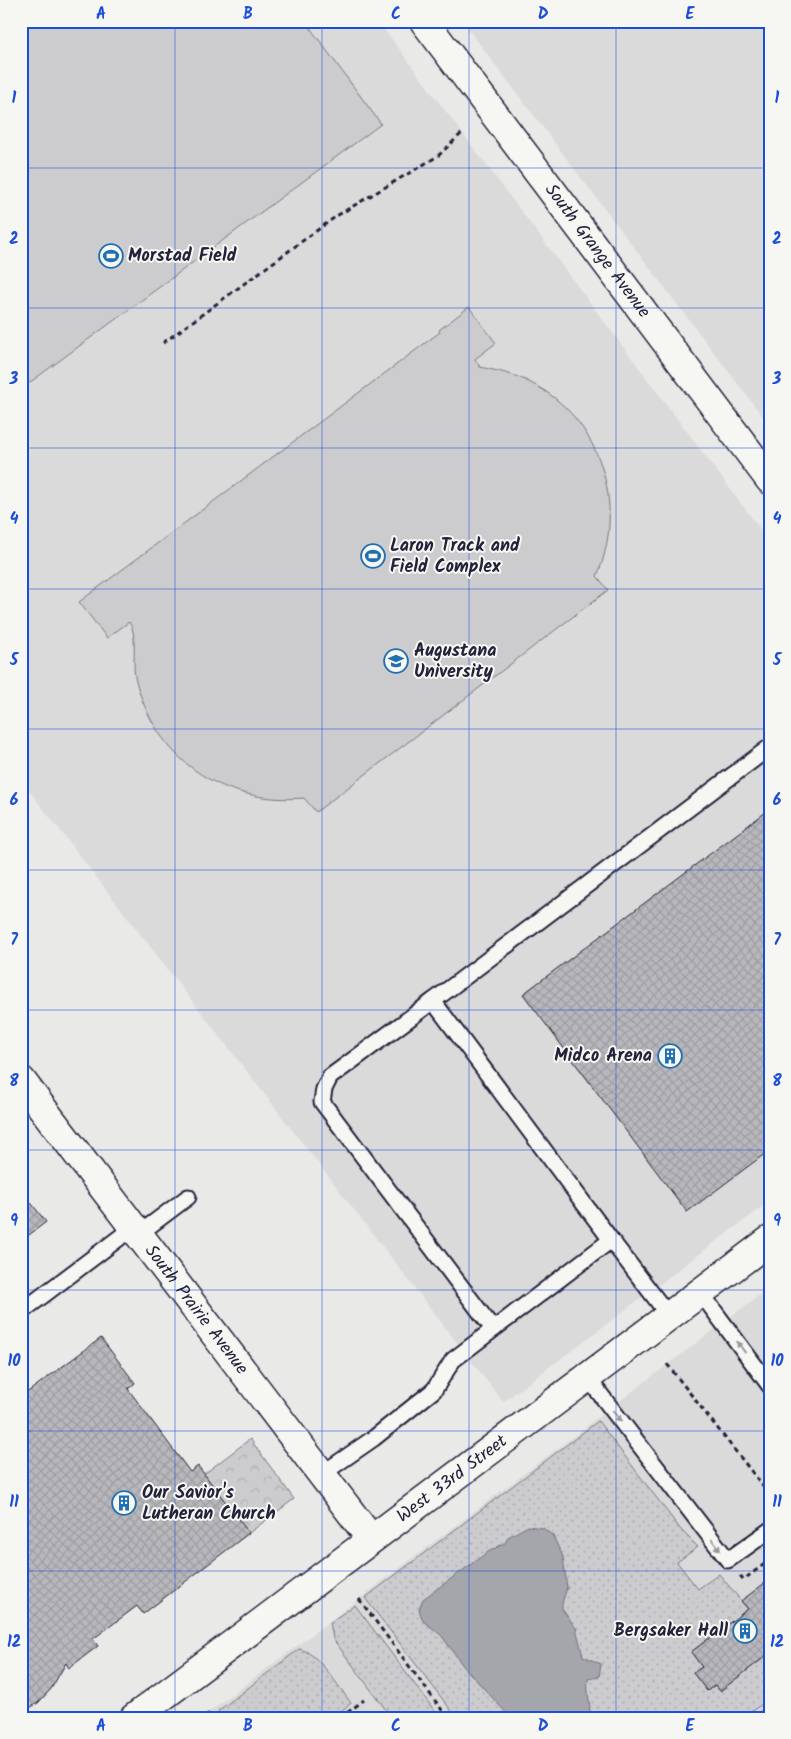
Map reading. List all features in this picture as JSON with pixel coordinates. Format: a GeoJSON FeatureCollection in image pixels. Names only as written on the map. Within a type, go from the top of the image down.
{"type":"FeatureCollection","features":[{"type":"Feature","properties":{"kind":"street","name":"South Grange Avenue"},"geometry":{"type":"LineString","coordinates":[[424,21],[770,480]]}},
{"type":"Feature","properties":{"kind":"street","name":"South Prairie Avenue"},"geometry":{"type":"LineString","coordinates":[[21,1080],[372,1539]]}},
{"type":"Feature","properties":{"kind":"street","name":"West 33rd Street"},"geometry":{"type":"LineString","coordinates":[[134,1718],[770,1240]]}},
{"type":"Feature","properties":{"kind":"lane"},"geometry":{"type":"LineString","coordinates":[[493,1330],[322,1102],[324,1089],[330,1077],[770,747]]}},
{"type":"Feature","properties":{"kind":"lane"},"geometry":{"type":"LineString","coordinates":[[433,1001],[668,1316]]}},
{"type":"Feature","properties":{"kind":"lane"},"geometry":{"type":"LineString","coordinates":[[21,1312],[137,1230],[188,1197]]}},
{"type":"Feature","properties":{"kind":"lane"},"geometry":{"type":"LineString","coordinates":[[322,1474],[374,1438],[434,1390],[453,1360],[611,1240]]}},
{"type":"Feature","properties":{"kind":"lane"},"geometry":{"type":"LineString","coordinates":[[700,1292],[770,1386]]}},
{"type":"Feature","properties":{"kind":"lane"},"geometry":{"type":"LineString","coordinates":[[588,1377],[728,1560],[770,1530]]}},
{"type":"Feature","properties":{"kind":"path"},"geometry":{"type":"LineString","coordinates":[[163,343],[338,215],[438,156],[462,133]]}},
{"type":"Feature","properties":{"kind":"path"},"geometry":{"type":"LineString","coordinates":[[667,1364],[770,1495]]}},
{"type":"Feature","properties":{"kind":"path"},"geometry":{"type":"LineString","coordinates":[[359,1599],[448,1718]]}},
{"type":"Feature","properties":{"kind":"path"},"geometry":{"type":"LineString","coordinates":[[340,1718],[364,1700]]}},
{"type":"Feature","properties":{"kind":"path"},"geometry":{"type":"LineString","coordinates":[[751,1718],[770,1707]]}},
{"type":"Feature","properties":{"kind":"path"},"geometry":{"type":"LineString","coordinates":[[207,1713],[210,1718]]}},
{"type":"Feature","properties":{"kind":"shaded area","name":"Augustana University"},"geometry":{"type":"Polygon","coordinates":[[[21,21],[378,21],[770,542],[770,1201],[503,1402],[21,780],[21,21]]]}},
{"type":"Feature","properties":{"kind":"shaded area"},"geometry":{"type":"Polygon","coordinates":[[[462,21],[770,21],[770,426],[728,371],[462,21]]]}},
{"type":"Feature","properties":{"kind":"shaded area"},"geometry":{"type":"Polygon","coordinates":[[[770,1287],[770,1718],[201,1718],[359,1599],[770,1287]]]}},
{"type":"Feature","properties":{"kind":"shaded area"},"geometry":{"type":"Polygon","coordinates":[[[528,1526],[543,1528],[553,1536],[563,1557],[567,1588],[562,1609],[576,1628],[583,1656],[601,1664],[599,1677],[588,1679],[589,1718],[511,1718],[464,1667],[441,1635],[423,1621],[419,1610],[423,1599],[488,1552],[505,1543],[508,1537],[528,1526]]]}},
{"type":"Feature","properties":{"kind":"green space","name":"Morstad Field"},"geometry":{"type":"Polygon","coordinates":[[[21,21],[305,21],[381,124],[21,389],[21,21]]]}},
{"type":"Feature","properties":{"kind":"green space","name":"Laron Track and Field Complex"},"geometry":{"type":"Polygon","coordinates":[[[469,307],[496,343],[475,359],[480,367],[519,377],[555,398],[575,418],[591,441],[602,466],[608,493],[609,521],[606,549],[597,576],[608,590],[316,812],[304,798],[274,798],[245,794],[219,784],[196,771],[175,753],[158,731],[145,706],[135,677],[134,640],[132,627],[129,622],[107,638],[79,602],[440,332],[439,330],[469,307]]]}},
{"type":"Feature","properties":{"kind":"green space"},"geometry":{"type":"Polygon","coordinates":[[[598,1421],[681,1530],[698,1547],[677,1562],[698,1589],[719,1574],[748,1609],[691,1652],[702,1667],[694,1673],[707,1691],[715,1685],[720,1691],[770,1653],[770,1699],[741,1718],[469,1718],[466,1714],[457,1718],[365,1598],[598,1421]]]}},
{"type":"Feature","properties":{"kind":"green space"},"geometry":{"type":"Polygon","coordinates":[[[250,1439],[294,1499],[249,1533],[204,1474],[250,1439]]]}},
{"type":"Feature","properties":{"kind":"green space"},"geometry":{"type":"Polygon","coordinates":[[[355,1605],[440,1718],[392,1718],[333,1639],[330,1622],[355,1605]]]}},
{"type":"Feature","properties":{"kind":"green space"},"geometry":{"type":"Polygon","coordinates":[[[299,1649],[306,1651],[320,1663],[351,1703],[332,1718],[223,1718],[218,1711],[299,1649]]]}},
{"type":"Feature","properties":{"kind":"building","name":"Midco Arena"},"geometry":{"type":"Polygon","coordinates":[[[770,809],[770,1150],[687,1212],[523,994],[770,809]]]}},
{"type":"Feature","properties":{"kind":"building"},"geometry":{"type":"Polygon","coordinates":[[[21,1190],[46,1222],[21,1241],[21,1190]]]}},
{"type":"Feature","properties":{"kind":"building","name":"Our Savior's Lutheran Church"},"geometry":{"type":"Polygon","coordinates":[[[101,1338],[135,1383],[128,1389],[190,1472],[198,1466],[249,1533],[143,1614],[137,1606],[93,1639],[98,1646],[69,1668],[66,1663],[51,1689],[38,1703],[21,1713],[21,1397],[101,1338]]]}},
{"type":"Feature","properties":{"kind":"building","name":"Bergsaker Hall"},"geometry":{"type":"Polygon","coordinates":[[[770,1579],[770,1653],[720,1691],[715,1685],[707,1691],[693,1673],[702,1667],[691,1652],[748,1609],[741,1601],[770,1579]]]}},
{"type":"Feature","properties":{"kind":"place","name":"Morstad Field"},"geometry":{"type":"Point","coordinates":[111,256]}},
{"type":"Feature","properties":{"kind":"place","name":"Laron Track and Field Complex"},"geometry":{"type":"Point","coordinates":[373,556]}},
{"type":"Feature","properties":{"kind":"place","name":"Augustana University"},"geometry":{"type":"Point","coordinates":[396,661]}},
{"type":"Feature","properties":{"kind":"place","name":"Midco Arena"},"geometry":{"type":"Point","coordinates":[670,1056]}},
{"type":"Feature","properties":{"kind":"place","name":"Our Savior's Lutheran Church"},"geometry":{"type":"Point","coordinates":[124,1503]}},
{"type":"Feature","properties":{"kind":"place","name":"Bergsaker Hall"},"geometry":{"type":"Point","coordinates":[745,1631]}}]}
